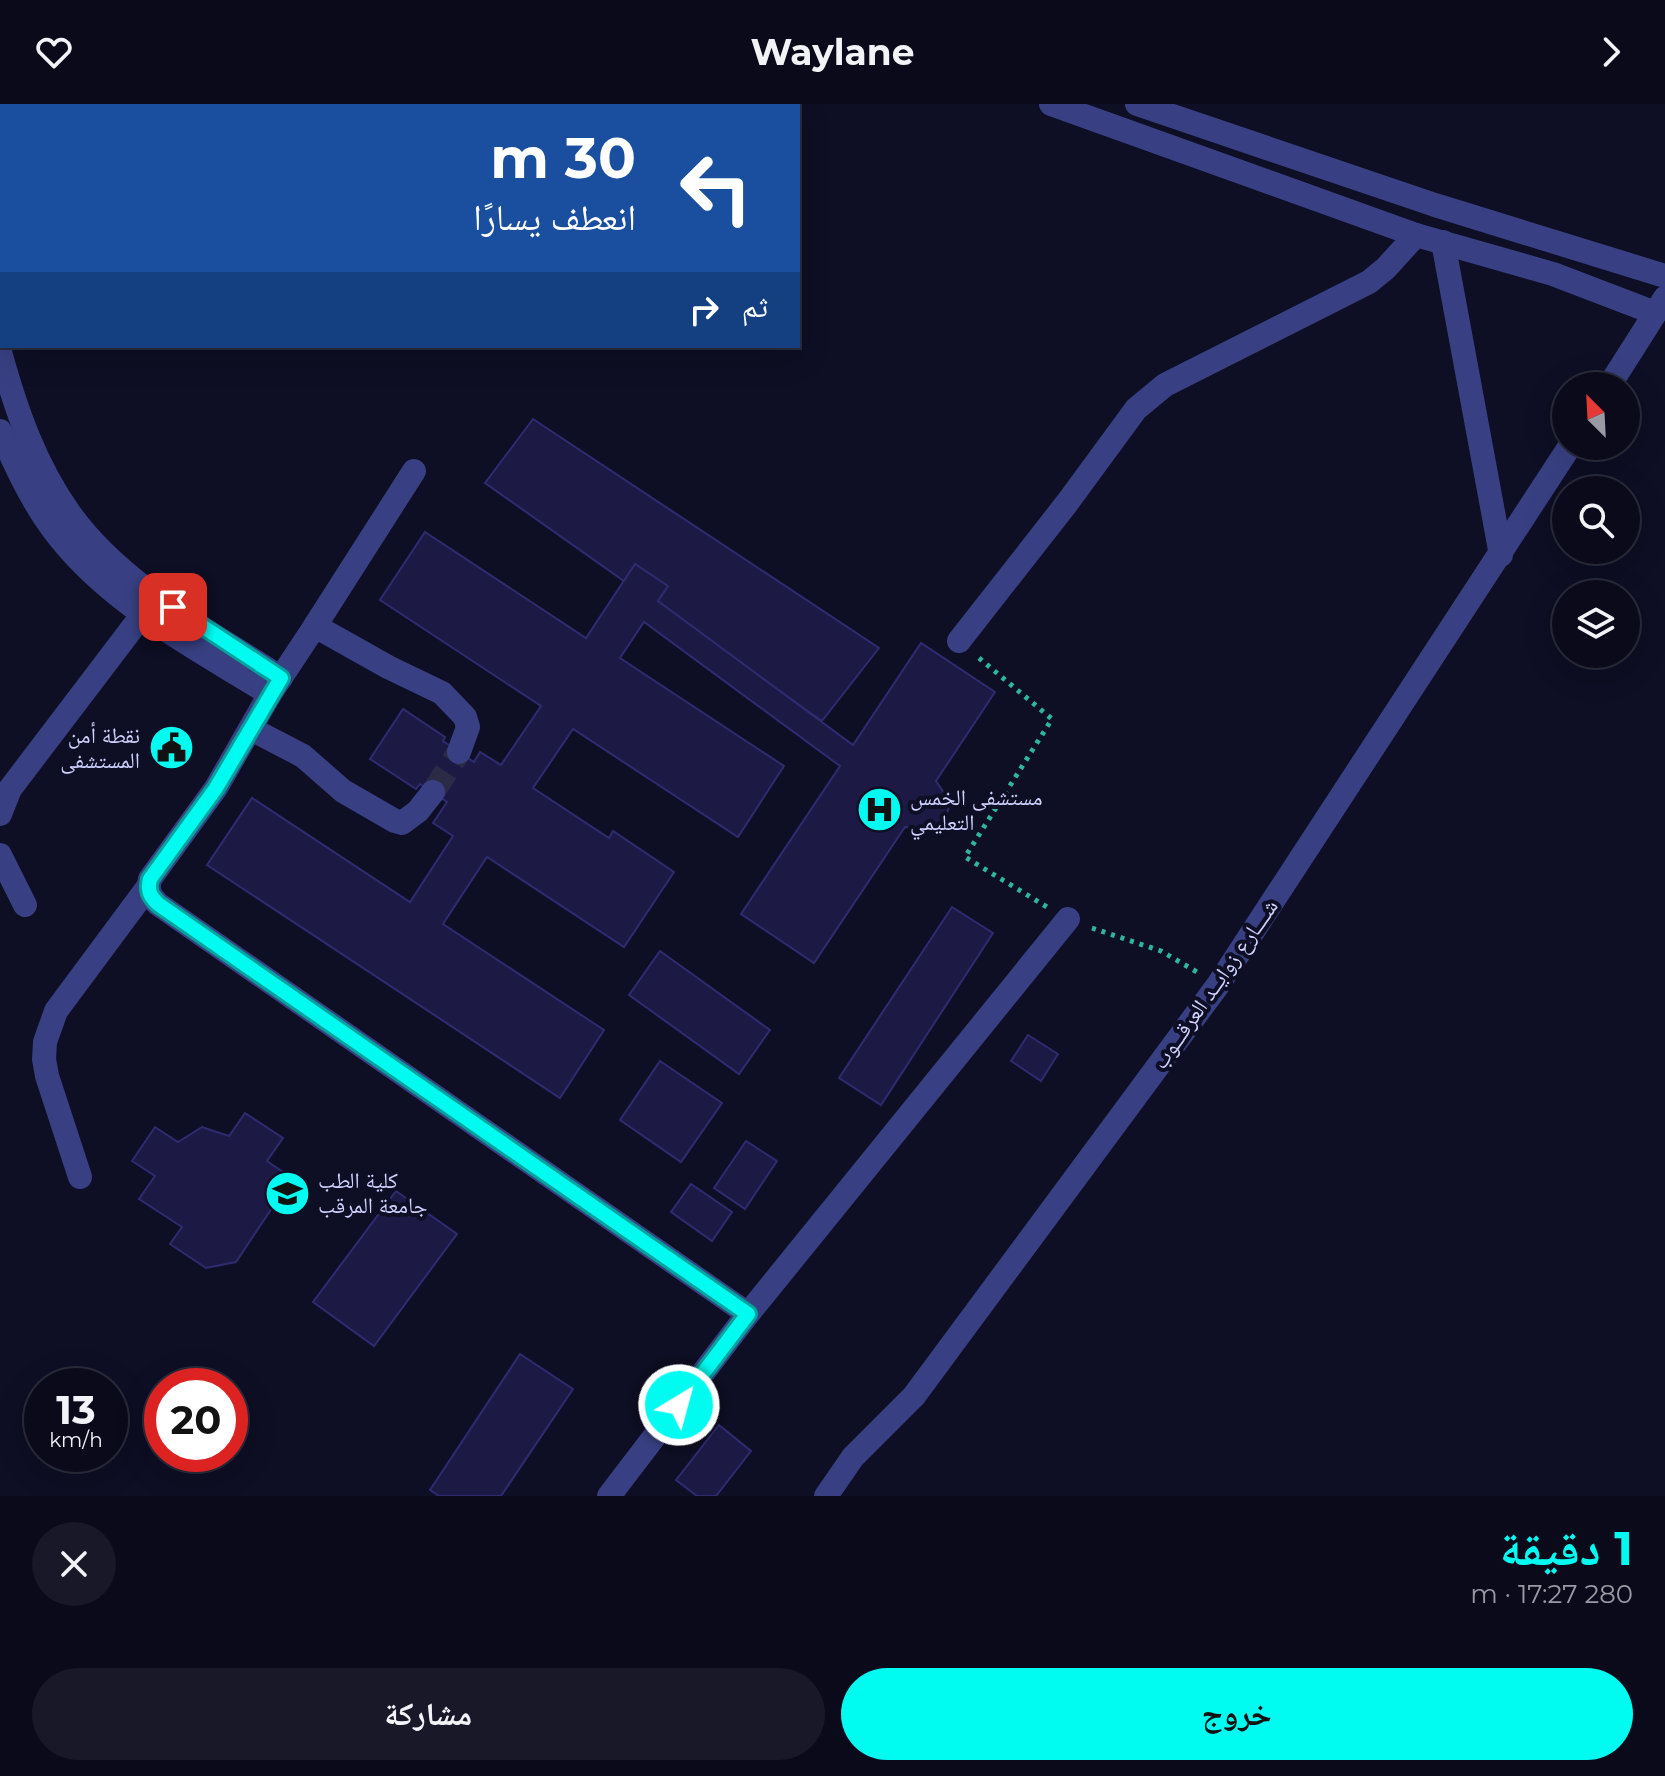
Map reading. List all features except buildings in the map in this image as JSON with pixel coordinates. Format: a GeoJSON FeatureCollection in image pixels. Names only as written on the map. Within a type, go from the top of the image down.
{"type":"FeatureCollection","features":[{"type":"Feature","properties":{"kind":"street"},"geometry":{"type":"LineString","coordinates":[[1051,104],[1416,235],[1660,305],[1618,372]]}},
{"type":"Feature","properties":{"kind":"street"},"geometry":{"type":"LineString","coordinates":[[1137,104],[1435,205],[1665,276]]}},
{"type":"Feature","properties":{"kind":"street"},"geometry":{"type":"LineString","coordinates":[[959,641],[1136,409],[1165,385],[1369,282],[1416,235]]}},
{"type":"Feature","properties":{"kind":"street"},"geometry":{"type":"LineString","coordinates":[[1443,242],[1501,555]]}},
{"type":"Feature","properties":{"kind":"street"},"geometry":{"type":"LineString","coordinates":[[0,352],[22,424],[40,466],[70,515],[105,553],[151,593],[275,686]]}},
{"type":"Feature","properties":{"kind":"street"},"geometry":{"type":"LineString","coordinates":[[0,431],[20,477],[52,529],[89,569],[143,614],[275,686]]}},
{"type":"Feature","properties":{"kind":"street","name":"شــــارع زوايــد العرقـــوب"},"geometry":{"type":"LineString","coordinates":[[826,1496],[853,1457],[914,1396],[1218,985],[1561,460]]}},
{"type":"Feature","properties":{"kind":"street"},"geometry":{"type":"LineString","coordinates":[[80,1177],[44,1059],[45,1042],[56,1011],[148,887],[150,879],[216,788],[275,686],[414,471]]}},
{"type":"Feature","properties":{"kind":"street"},"geometry":{"type":"LineString","coordinates":[[0,814],[10,789],[143,614]]}},
{"type":"Feature","properties":{"kind":"street"},"geometry":{"type":"LineString","coordinates":[[315,626],[442,693],[468,723],[459,752]]}},
{"type":"Feature","properties":{"kind":"street"},"geometry":{"type":"LineString","coordinates":[[251,729],[303,756],[343,791],[395,821],[402,823],[411,818],[433,792]]}},
{"type":"Feature","properties":{"kind":"street"},"geometry":{"type":"LineString","coordinates":[[0,855],[25,905]]}},
{"type":"Feature","properties":{"kind":"street"},"geometry":{"type":"LineString","coordinates":[[148,887],[150,896],[158,904],[748,1314]]}},
{"type":"Feature","properties":{"kind":"street"},"geometry":{"type":"LineString","coordinates":[[609,1496],[748,1314],[1068,919]]}},
{"type":"Feature","properties":{"kind":"path"},"geometry":{"type":"LineString","coordinates":[[959,641],[1052,719],[965,857],[1068,919],[1161,951],[1218,985]]}},
{"type":"Feature","properties":{"kind":"tunnel"},"geometry":{"type":"LineString","coordinates":[[433,792],[459,752]]}},
{"type":"Feature","properties":{"kind":"place","name":"نقطة أمن المستشفى"},"geometry":{"type":"Point","coordinates":[171,748]}},
{"type":"Feature","properties":{"kind":"place","name":"مستشفى الخمس التعليمي"},"geometry":{"type":"Point","coordinates":[879,810]}},
{"type":"Feature","properties":{"kind":"place","name":"كلية الطب جامعة المرقب"},"geometry":{"type":"Point","coordinates":[287,1193]}},
{"type":"Feature","properties":{"kind":"route"},"geometry":{"type":"LineString","coordinates":[[173,607],[281,678],[216,788],[150,879],[150,896],[748,1314],[679,1405]]}}]}
